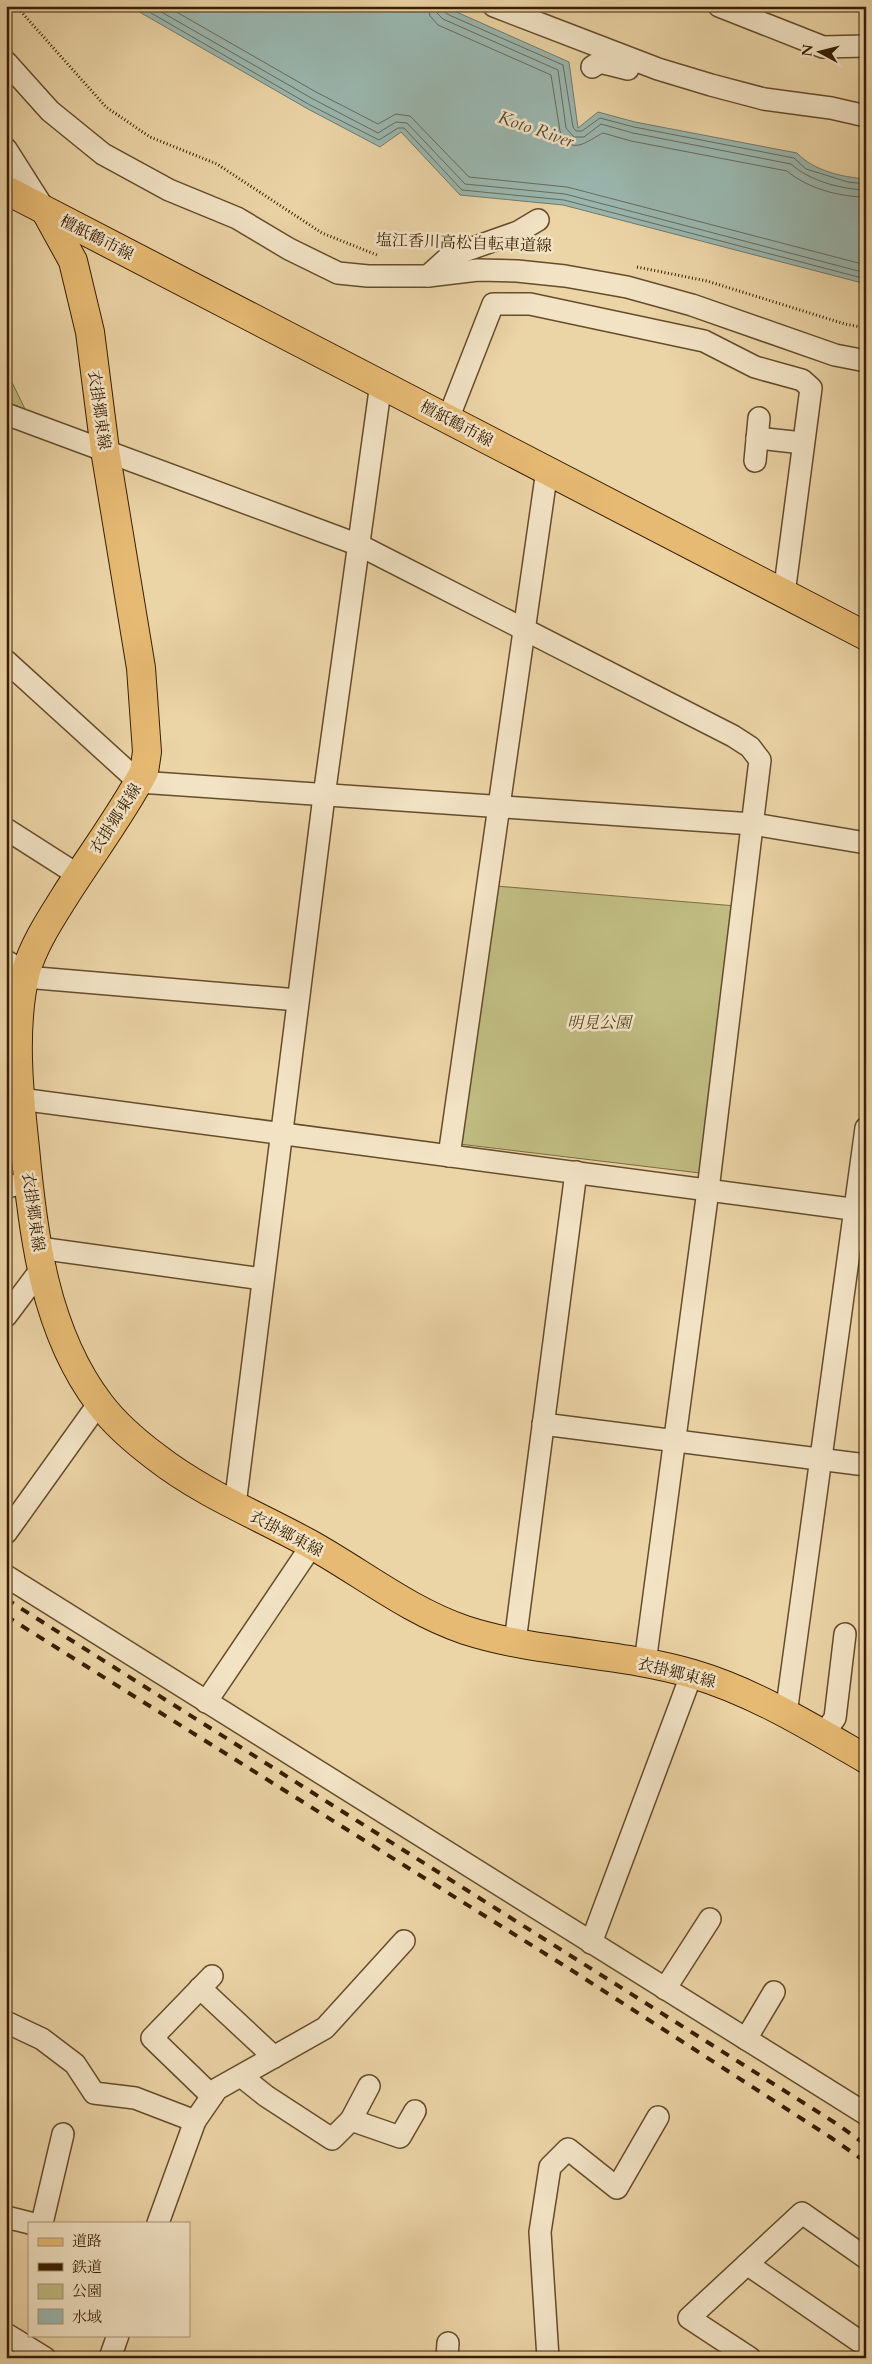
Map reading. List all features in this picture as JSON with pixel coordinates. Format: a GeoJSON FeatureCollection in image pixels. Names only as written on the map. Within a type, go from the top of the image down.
{"type":"FeatureCollection","features":[{"type":"Feature","properties":{"kind":"main road"},"geometry":{"type":"LineString","coordinates":[[6,190],[46,212]]}},
{"type":"Feature","properties":{"kind":"main road","name":"檀紙鶴市線"},"geometry":{"type":"LineString","coordinates":[[46,212],[381,383],[866,636]]}},
{"type":"Feature","properties":{"kind":"main road","name":"衣掛郷東線"},"geometry":{"type":"LineString","coordinates":[[46,212],[73,262],[90,332],[105,450],[141,668],[148,752],[144,772],[139,782],[78,874],[33,951],[19,970],[20,1099],[17,1185],[65,1346],[99,1403],[120,1426],[156,1458],[235,1506],[312,1545],[420,1612],[467,1631],[515,1642],[645,1663],[692,1673],[726,1685],[786,1714],[866,1759]]}},
{"type":"Feature","properties":{"kind":"street"},"geometry":{"type":"LineString","coordinates":[[494,6],[658,69],[764,99],[860,110]]}},
{"type":"Feature","properties":{"kind":"street"},"geometry":{"type":"LineString","coordinates":[[719,6],[823,46],[866,46]]}},
{"type":"Feature","properties":{"kind":"street"},"geometry":{"type":"LineString","coordinates":[[6,62],[50,111],[103,154],[169,190],[237,218],[289,249],[338,273],[368,276],[428,276],[478,270],[518,271],[565,276],[627,287],[692,305],[835,355],[866,361]]}},
{"type":"Feature","properties":{"kind":"street"},"geometry":{"type":"LineString","coordinates":[[592,67],[600,62],[626,68],[658,69]]}},
{"type":"Feature","properties":{"kind":"street"},"geometry":{"type":"LineString","coordinates":[[6,149],[46,212]]}},
{"type":"Feature","properties":{"kind":"street"},"geometry":{"type":"LineString","coordinates":[[428,276],[450,256],[518,232],[538,220]]}},
{"type":"Feature","properties":{"kind":"street"},"geometry":{"type":"LineString","coordinates":[[448,419],[494,304],[530,304],[704,341],[755,366],[802,380],[810,388],[784,594]]}},
{"type":"Feature","properties":{"kind":"street"},"geometry":{"type":"LineString","coordinates":[[235,1506],[324,796],[381,383]]}},
{"type":"Feature","properties":{"kind":"street"},"geometry":{"type":"LineString","coordinates":[[8,418],[105,450],[359,545],[750,747],[760,760],[708,1190],[645,1663]]}},
{"type":"Feature","properties":{"kind":"street"},"geometry":{"type":"LineString","coordinates":[[755,461],[758,428],[803,444]]}},
{"type":"Feature","properties":{"kind":"street"},"geometry":{"type":"LineString","coordinates":[[449,1156],[526,630],[547,470]]}},
{"type":"Feature","properties":{"kind":"street"},"geometry":{"type":"LineString","coordinates":[[6,661],[139,782],[753,824],[866,843]]}},
{"type":"Feature","properties":{"kind":"street"},"geometry":{"type":"LineString","coordinates":[[6,829],[78,874]]}},
{"type":"Feature","properties":{"kind":"street"},"geometry":{"type":"LineString","coordinates":[[19,970],[298,1000]]}},
{"type":"Feature","properties":{"kind":"street"},"geometry":{"type":"LineString","coordinates":[[20,1099],[861,1210]]}},
{"type":"Feature","properties":{"kind":"street"},"geometry":{"type":"LineString","coordinates":[[786,1714],[822,1460],[861,1210],[866,1128]]}},
{"type":"Feature","properties":{"kind":"street"},"geometry":{"type":"LineString","coordinates":[[515,1642],[576,1172]]}},
{"type":"Feature","properties":{"kind":"street"},"geometry":{"type":"LineString","coordinates":[[6,1316],[40,1258],[263,1279]]}},
{"type":"Feature","properties":{"kind":"street"},"geometry":{"type":"LineString","coordinates":[[6,1533],[99,1403]]}},
{"type":"Feature","properties":{"kind":"street"},"geometry":{"type":"LineString","coordinates":[[543,1424],[675,1439],[866,1466]]}},
{"type":"Feature","properties":{"kind":"street"},"geometry":{"type":"LineString","coordinates":[[206,1702],[312,1545]]}},
{"type":"Feature","properties":{"kind":"street"},"geometry":{"type":"LineString","coordinates":[[6,1576],[665,1989],[864,2109]]}},
{"type":"Feature","properties":{"kind":"street"},"geometry":{"type":"LineString","coordinates":[[823,1735],[835,1718],[846,1634]]}},
{"type":"Feature","properties":{"kind":"street"},"geometry":{"type":"LineString","coordinates":[[591,1943],[692,1673]]}},
{"type":"Feature","properties":{"kind":"street"},"geometry":{"type":"LineString","coordinates":[[665,1989],[710,1919]]}},
{"type":"Feature","properties":{"kind":"street"},"geometry":{"type":"LineString","coordinates":[[158,2222],[195,2121],[217,2089],[325,2028],[404,1941]]}},
{"type":"Feature","properties":{"kind":"street"},"geometry":{"type":"LineString","coordinates":[[212,2096],[152,2038],[206,1982],[274,2057]]}},
{"type":"Feature","properties":{"kind":"street"},"geometry":{"type":"LineString","coordinates":[[746,2039],[774,1992]]}},
{"type":"Feature","properties":{"kind":"street"},"geometry":{"type":"LineString","coordinates":[[6,2022],[42,2039],[75,2064],[94,2093],[135,2098],[195,2121]]}},
{"type":"Feature","properties":{"kind":"street"},"geometry":{"type":"LineString","coordinates":[[241,2076],[266,2096],[332,2139],[351,2120],[369,2086]]}},
{"type":"Feature","properties":{"kind":"street"},"geometry":{"type":"LineString","coordinates":[[351,2120],[400,2137],[415,2111]]}},
{"type":"Feature","properties":{"kind":"street"},"geometry":{"type":"LineString","coordinates":[[548,2358],[540,2232],[550,2167],[568,2149],[618,2188],[658,2117]]}},
{"type":"Feature","properties":{"kind":"street"},"geometry":{"type":"LineString","coordinates":[[42,2222],[63,2134]]}},
{"type":"Feature","properties":{"kind":"street"},"geometry":{"type":"LineString","coordinates":[[750,2358],[689,2318],[802,2213],[866,2258]]}},
{"type":"Feature","properties":{"kind":"street"},"geometry":{"type":"LineString","coordinates":[[6,2217],[28,2222]]}},
{"type":"Feature","properties":{"kind":"street"},"geometry":{"type":"LineString","coordinates":[[747,2264],[858,2343]]}},
{"type":"Feature","properties":{"kind":"street"},"geometry":{"type":"LineString","coordinates":[[6,2334],[45,2358]]}},
{"type":"Feature","properties":{"kind":"street"},"geometry":{"type":"LineString","coordinates":[[110,2358],[118,2336]]}},
{"type":"Feature","properties":{"kind":"path","name":"塩江香川高松自転車道線"},"geometry":{"type":"LineString","coordinates":[[16,6],[106,107],[150,137],[217,164],[322,233],[377,255],[386,255]]}},
{"type":"Feature","properties":{"kind":"path"},"geometry":{"type":"LineString","coordinates":[[632,266],[707,281],[845,324],[866,328]]}},
{"type":"Feature","properties":{"kind":"green space"},"geometry":{"type":"Polygon","coordinates":[[[6,370],[25,409],[6,402],[6,370]]]}},
{"type":"Feature","properties":{"kind":"green space","name":"明見公園"},"geometry":{"type":"Polygon","coordinates":[[[496,886],[736,906],[700,1173],[459,1144],[496,886]]]}},
{"type":"Feature","properties":{"kind":"water","name":"Koto River"},"geometry":{"type":"Polygon","coordinates":[[[129,6],[443,6],[569,62],[578,128],[598,112],[635,122],[797,153],[820,169],[847,177],[866,179],[866,284],[563,205],[460,195],[401,132],[380,147],[308,109],[129,6]]]}},
{"type":"Feature","properties":{"kind":"railway"},"geometry":{"type":"LineString","coordinates":[[6,1599],[837,2124],[866,2145]]}},
{"type":"Feature","properties":{"kind":"railway"},"geometry":{"type":"LineString","coordinates":[[6,1616],[576,1973],[866,2162]]}}]}
